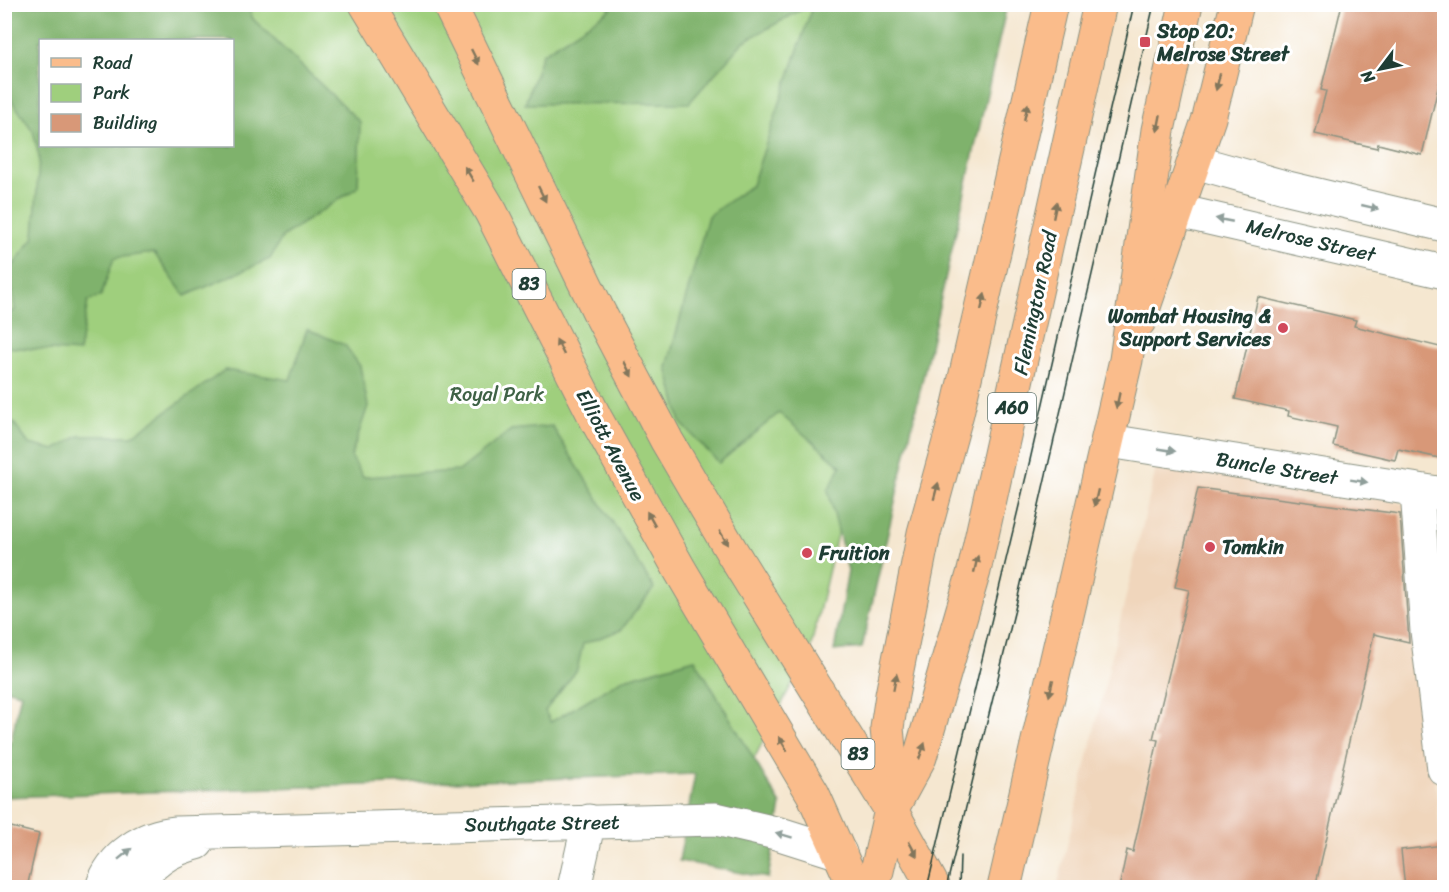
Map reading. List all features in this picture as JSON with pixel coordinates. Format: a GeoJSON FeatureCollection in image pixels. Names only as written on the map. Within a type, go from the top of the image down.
{"type":"FeatureCollection","features":[{"type":"Feature","properties":{"kind":"main road","name":"Elliott Avenue"},"geometry":{"type":"LineString","coordinates":[[366,4],[491,212],[596,419],[680,570],[813,794],[855,888]]}},
{"type":"Feature","properties":{"kind":"main road","name":"83"},"geometry":{"type":"LineString","coordinates":[[449,4],[599,312],[667,441],[732,552],[893,806],[934,888]]}},
{"type":"Feature","properties":{"kind":"main road","name":"Flemington Road"},"geometry":{"type":"LineString","coordinates":[[893,806],[887,728],[894,684],[924,533],[957,413],[1051,4]]}},
{"type":"Feature","properties":{"kind":"main road","name":"Flemington Road"},"geometry":{"type":"LineString","coordinates":[[873,888],[893,806],[920,758],[975,571],[1101,4]]}},
{"type":"Feature","properties":{"kind":"main road"},"geometry":{"type":"LineString","coordinates":[[1004,888],[1126,360],[1158,130],[1186,4]]}},
{"type":"Feature","properties":{"kind":"main road"},"geometry":{"type":"LineString","coordinates":[[1126,360],[1195,162],[1216,91],[1236,4]]}},
{"type":"Feature","properties":{"kind":"street"},"geometry":{"type":"LineString","coordinates":[[1195,162],[1288,188],[1444,225]]}},
{"type":"Feature","properties":{"kind":"street","name":"Melrose Street"},"geometry":{"type":"LineString","coordinates":[[1178,211],[1259,227],[1444,272]]}},
{"type":"Feature","properties":{"kind":"street","name":"Buncle Street"},"geometry":{"type":"LineString","coordinates":[[1109,441],[1431,492]]}},
{"type":"Feature","properties":{"kind":"street"},"geometry":{"type":"LineString","coordinates":[[1431,492],[1427,631],[1444,756]]}},
{"type":"Feature","properties":{"kind":"street","name":"Southgate Street"},"geometry":{"type":"LineString","coordinates":[[159,847],[176,833],[239,833],[589,821],[726,820],[840,853]]}},
{"type":"Feature","properties":{"kind":"street"},"geometry":{"type":"LineString","coordinates":[[574,888],[589,821]]}},
{"type":"Feature","properties":{"kind":"street"},"geometry":{"type":"LineString","coordinates":[[102,888],[108,872],[120,858],[159,847]]}},
{"type":"Feature","properties":{"kind":"street"},"geometry":{"type":"LineString","coordinates":[[135,888],[159,847]]}},
{"type":"Feature","properties":{"kind":"shaded area"},"geometry":{"type":"Polygon","coordinates":[[[1160,452],[1413,506],[1444,887],[1057,888],[1160,452]]]}},
{"type":"Feature","properties":{"kind":"green space"},"geometry":{"type":"Polygon","coordinates":[[[4,5],[248,5],[253,19],[360,122],[358,187],[283,236],[270,259],[185,296],[154,253],[114,258],[101,296],[88,301],[79,352],[5,347],[5,316],[15,310],[10,270],[34,237],[39,157],[33,131],[5,91],[4,5]]]}},
{"type":"Feature","properties":{"kind":"green space","name":"Royal Park"},"geometry":{"type":"Polygon","coordinates":[[[5,5],[961,5],[811,646],[750,767],[150,749],[5,797],[5,771],[21,693],[5,689],[5,5]]]}},
{"type":"Feature","properties":{"kind":"green space"},"geometry":{"type":"Polygon","coordinates":[[[606,5],[810,5],[743,42],[689,103],[525,104],[542,54],[611,9],[606,5]]]}},
{"type":"Feature","properties":{"kind":"green space"},"geometry":{"type":"Polygon","coordinates":[[[813,5],[1007,5],[862,648],[834,651],[848,571],[828,490],[841,466],[779,413],[719,463],[681,423],[667,367],[708,216],[752,185],[813,5]]]}},
{"type":"Feature","properties":{"kind":"green space"},"geometry":{"type":"Polygon","coordinates":[[[307,329],[345,345],[360,366],[368,406],[351,456],[363,477],[459,471],[511,430],[552,426],[654,588],[621,630],[583,644],[577,670],[545,711],[551,722],[621,680],[695,659],[781,805],[768,878],[679,861],[695,774],[5,797],[5,771],[21,693],[5,689],[5,421],[14,423],[29,444],[55,450],[79,436],[132,436],[225,370],[290,380],[307,329]]]}},
{"type":"Feature","properties":{"kind":"building"},"geometry":{"type":"Polygon","coordinates":[[[1342,4],[1444,4],[1444,63],[1422,155],[1378,144],[1377,148],[1315,134],[1326,91],[1321,90],[1342,4]]]}},
{"type":"Feature","properties":{"kind":"building"},"geometry":{"type":"Polygon","coordinates":[[[1258,297],[1356,320],[1354,326],[1444,348],[1444,459],[1398,449],[1395,460],[1333,446],[1337,427],[1288,416],[1289,411],[1235,399],[1258,297]]]}},
{"type":"Feature","properties":{"kind":"building"},"geometry":{"type":"Polygon","coordinates":[[[1198,488],[1400,514],[1409,642],[1374,634],[1315,888],[1119,888],[1127,850],[1133,852],[1158,740],[1153,739],[1189,590],[1175,587],[1198,488]]]}},
{"type":"Feature","properties":{"kind":"building"},"geometry":{"type":"Polygon","coordinates":[[[11,827],[39,834],[27,888],[4,888],[4,848],[11,827]]]}},
{"type":"Feature","properties":{"kind":"building"},"geometry":{"type":"Polygon","coordinates":[[[1444,845],[1444,888],[1405,888],[1401,850],[1444,845]]]}},
{"type":"Feature","properties":{"kind":"tram line"},"geometry":{"type":"LineString","coordinates":[[927,888],[1030,460],[1134,4]]}},
{"type":"Feature","properties":{"kind":"tram line"},"geometry":{"type":"LineString","coordinates":[[946,888],[1017,601],[1154,4]]}},
{"type":"Feature","properties":{"kind":"tram line"},"geometry":{"type":"LineString","coordinates":[[959,888],[960,856]]}},
{"type":"Feature","properties":{"kind":"place","name":"Stop 20: Melrose Street"},"geometry":{"type":"Point","coordinates":[1145,42]}},
{"type":"Feature","properties":{"kind":"place","name":"Wombat Housing & Support Services"},"geometry":{"type":"Point","coordinates":[1283,328]}},
{"type":"Feature","properties":{"kind":"place","name":"Tomkin"},"geometry":{"type":"Point","coordinates":[1210,547]}},
{"type":"Feature","properties":{"kind":"place","name":"Fruition"},"geometry":{"type":"Point","coordinates":[807,553]}}]}
